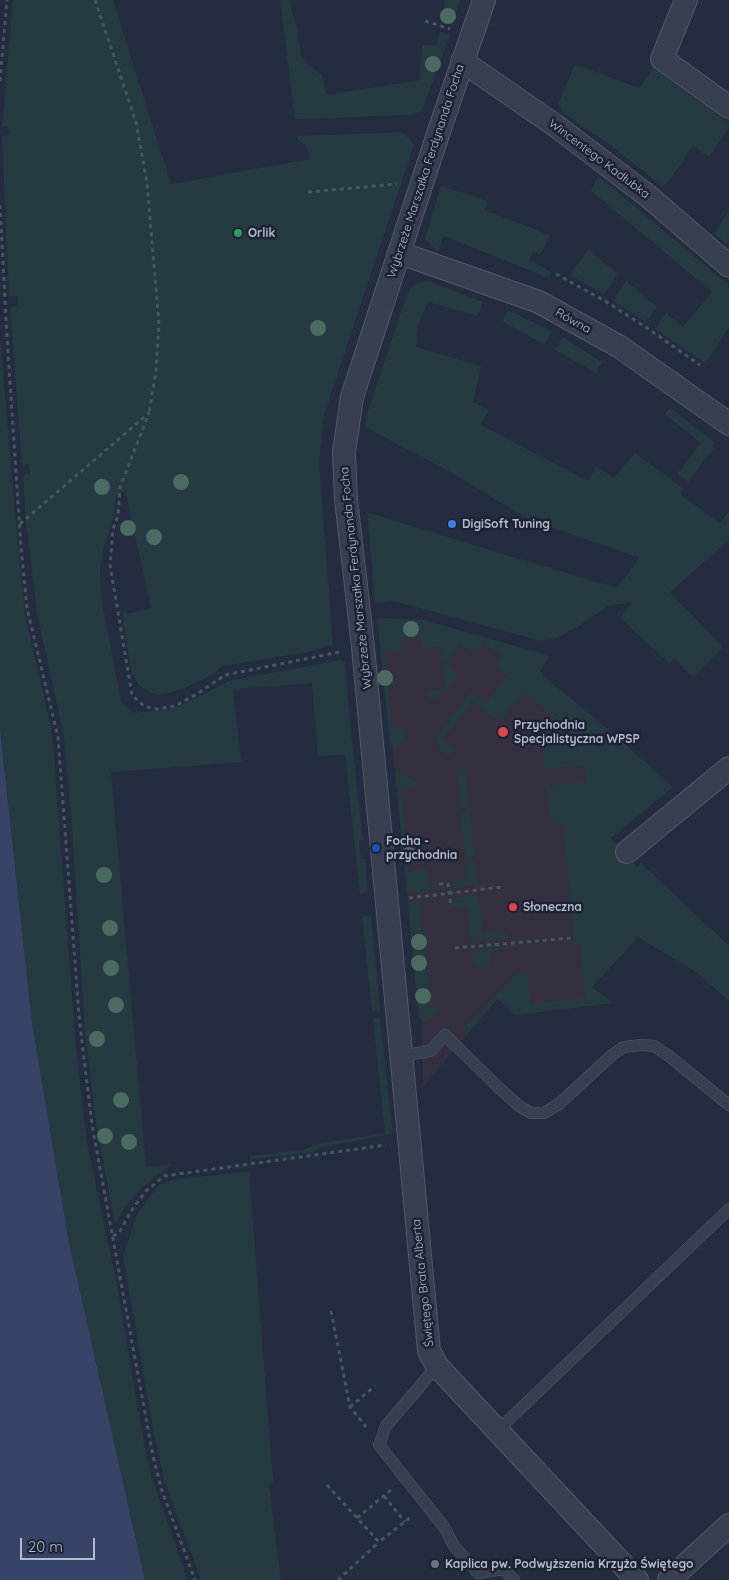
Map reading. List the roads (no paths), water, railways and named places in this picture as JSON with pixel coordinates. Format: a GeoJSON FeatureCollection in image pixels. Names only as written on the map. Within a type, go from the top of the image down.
{"type":"FeatureCollection","features":[{"type":"Feature","properties":{"kind":"street","name":"Wybrzeże Marszałka Ferdynanda Focha"},"geometry":{"type":"LineString","coordinates":[[402,1056],[363,648],[346,499],[344,452],[352,397],[462,61],[484,0]]}},
{"type":"Feature","properties":{"kind":"street"},"geometry":{"type":"LineString","coordinates":[[686,0],[662,59],[729,107]]}},
{"type":"Feature","properties":{"kind":"street","name":"Wincentego Kadłubka"},"geometry":{"type":"LineString","coordinates":[[462,61],[556,126],[641,190],[729,266]]}},
{"type":"Feature","properties":{"kind":"street","name":"Równa"},"geometry":{"type":"LineString","coordinates":[[400,253],[539,302],[620,347],[729,424]]}},
{"type":"Feature","properties":{"kind":"street"},"geometry":{"type":"LineString","coordinates":[[627,852],[729,768]]}},
{"type":"Feature","properties":{"kind":"street","name":"Świętego Brata Alberta"},"geometry":{"type":"LineString","coordinates":[[402,1056],[430,1351],[437,1366],[637,1580]]}},
{"type":"Feature","properties":{"kind":"street"},"geometry":{"type":"LineString","coordinates":[[669,1580],[729,1524]]}},
{"type":"Feature","properties":{"kind":"lane"},"geometry":{"type":"LineString","coordinates":[[402,1056],[430,1051],[445,1035],[519,1106],[531,1112],[544,1112],[559,1104],[612,1054],[624,1047],[654,1046],[728,1101]]}},
{"type":"Feature","properties":{"kind":"lane"},"geometry":{"type":"LineString","coordinates":[[496,1430],[729,1209]]}},
{"type":"Feature","properties":{"kind":"lane"},"geometry":{"type":"LineString","coordinates":[[437,1366],[386,1426],[379,1445],[444,1528],[454,1546],[478,1573],[504,1570],[514,1580]]}},
{"type":"Feature","properties":{"kind":"water"},"geometry":{"type":"Polygon","coordinates":[[[0,729],[32,1023],[69,1243],[145,1580],[0,1580],[0,729]]]}},
{"type":"Feature","properties":{"kind":"place","name":"Orlik"},"geometry":{"type":"Point","coordinates":[238,233]}},
{"type":"Feature","properties":{"kind":"place","name":"DigiSoft Tuning"},"geometry":{"type":"Point","coordinates":[452,524]}},
{"type":"Feature","properties":{"kind":"place","name":"Przychodnia Specjalistyczna WPSP"},"geometry":{"type":"Point","coordinates":[503,732]}},
{"type":"Feature","properties":{"kind":"place","name":"Focha - przychodnia"},"geometry":{"type":"Point","coordinates":[376,848]}},
{"type":"Feature","properties":{"kind":"place","name":"Słoneczna"},"geometry":{"type":"Point","coordinates":[513,907]}},
{"type":"Feature","properties":{"kind":"place","name":"Kaplica pw. Podwyższenia Krzyża Świętego"},"geometry":{"type":"Point","coordinates":[435,1564]}}]}
